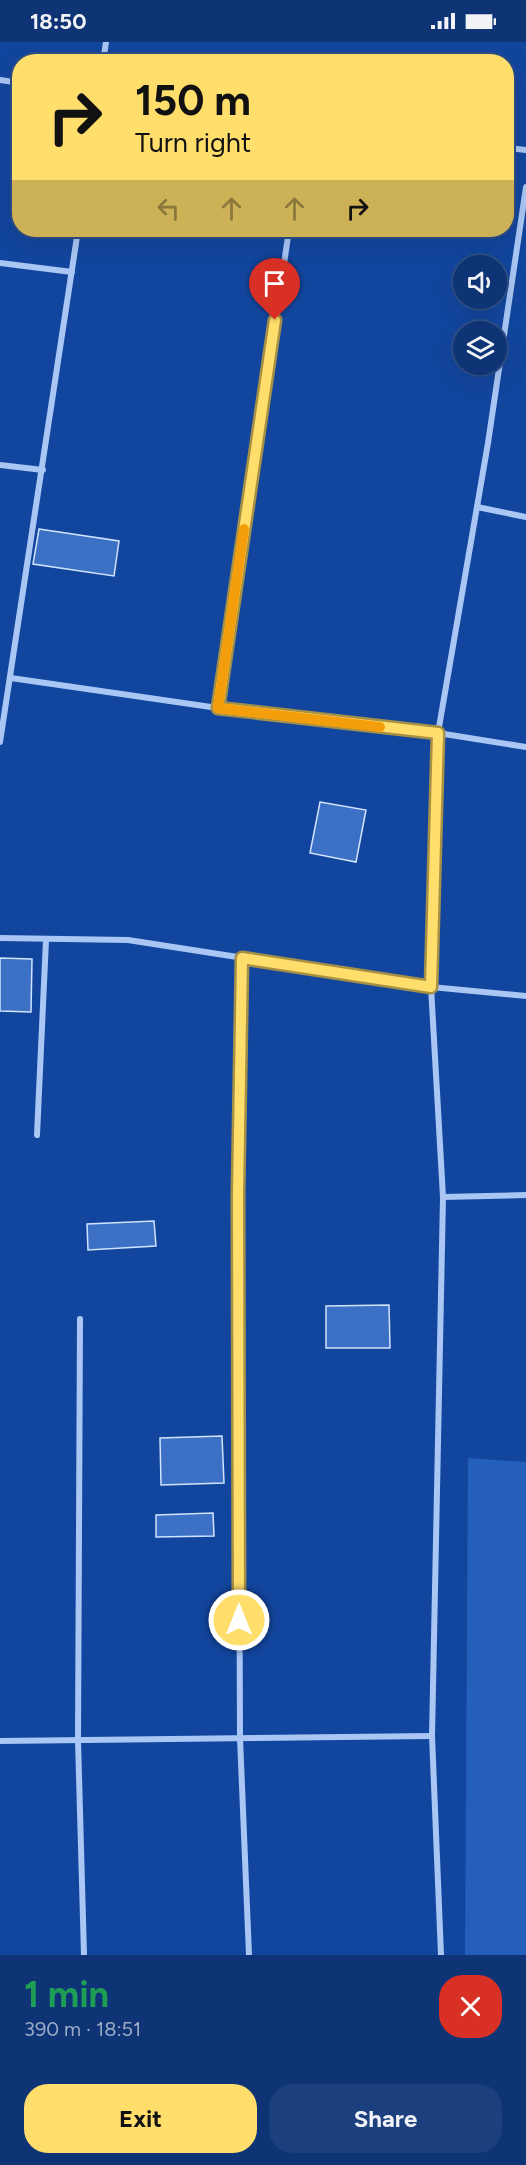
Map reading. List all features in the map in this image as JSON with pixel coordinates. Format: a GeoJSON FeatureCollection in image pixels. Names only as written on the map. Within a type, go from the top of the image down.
{"type":"FeatureCollection","features":[{"type":"Feature","properties":{"kind":"street"},"geometry":{"type":"LineString","coordinates":[[441,1955],[432,1736],[443,1197],[431,987],[438,733],[488,443],[526,187]]}},
{"type":"Feature","properties":{"kind":"street"},"geometry":{"type":"LineString","coordinates":[[0,742],[77,237]]}},
{"type":"Feature","properties":{"kind":"street"},"geometry":{"type":"LineString","coordinates":[[218,708],[288,237]]}},
{"type":"Feature","properties":{"kind":"street"},"geometry":{"type":"LineString","coordinates":[[0,263],[72,272]]}},
{"type":"Feature","properties":{"kind":"street"},"geometry":{"type":"LineString","coordinates":[[0,465],[43,470]]}},
{"type":"Feature","properties":{"kind":"street"},"geometry":{"type":"LineString","coordinates":[[477,507],[526,517]]}},
{"type":"Feature","properties":{"kind":"street"},"geometry":{"type":"LineString","coordinates":[[11,678],[218,708],[438,733],[526,747]]}},
{"type":"Feature","properties":{"kind":"street"},"geometry":{"type":"LineString","coordinates":[[0,938],[128,940],[431,987],[526,996]]}},
{"type":"Feature","properties":{"kind":"street"},"geometry":{"type":"LineString","coordinates":[[37,1135],[46,940]]}},
{"type":"Feature","properties":{"kind":"street"},"geometry":{"type":"LineString","coordinates":[[242,958],[238,1194],[240,1738],[249,1955]]}},
{"type":"Feature","properties":{"kind":"street"},"geometry":{"type":"LineString","coordinates":[[443,1197],[526,1195]]}},
{"type":"Feature","properties":{"kind":"street"},"geometry":{"type":"LineString","coordinates":[[80,1319],[78,1740],[84,1955]]}},
{"type":"Feature","properties":{"kind":"street"},"geometry":{"type":"LineString","coordinates":[[0,1741],[432,1736]]}},
{"type":"Feature","properties":{"kind":"shaded area"},"geometry":{"type":"Polygon","coordinates":[[[468,1458],[526,1462],[526,1955],[465,1955],[468,1458]]]}},
{"type":"Feature","properties":{"kind":"building"},"geometry":{"type":"Polygon","coordinates":[[[39,529],[119,541],[114,576],[33,564],[39,529]]]}},
{"type":"Feature","properties":{"kind":"building"},"geometry":{"type":"Polygon","coordinates":[[[320,802],[366,810],[356,862],[310,853],[320,802]]]}},
{"type":"Feature","properties":{"kind":"building"},"geometry":{"type":"Polygon","coordinates":[[[0,958],[32,959],[31,1012],[0,1011],[0,958]]]}},
{"type":"Feature","properties":{"kind":"building"},"geometry":{"type":"Polygon","coordinates":[[[154,1221],[156,1246],[88,1250],[87,1224],[154,1221]]]}},
{"type":"Feature","properties":{"kind":"building"},"geometry":{"type":"Polygon","coordinates":[[[389,1305],[390,1348],[326,1348],[326,1306],[389,1305]]]}},
{"type":"Feature","properties":{"kind":"building"},"geometry":{"type":"Polygon","coordinates":[[[222,1436],[224,1483],[161,1485],[160,1438],[222,1436]]]}},
{"type":"Feature","properties":{"kind":"building"},"geometry":{"type":"Polygon","coordinates":[[[213,1513],[214,1536],[156,1537],[156,1515],[213,1513]]]}},
{"type":"Feature","properties":{"kind":"slow traffic"},"geometry":{"type":"LineString","coordinates":[[244,529],[218,708],[380,727]]}},
{"type":"Feature","properties":{"kind":"route"},"geometry":{"type":"LineString","coordinates":[[239,1620],[238,1194],[242,958],[431,987],[438,733],[218,708],[275,320]]}}]}
